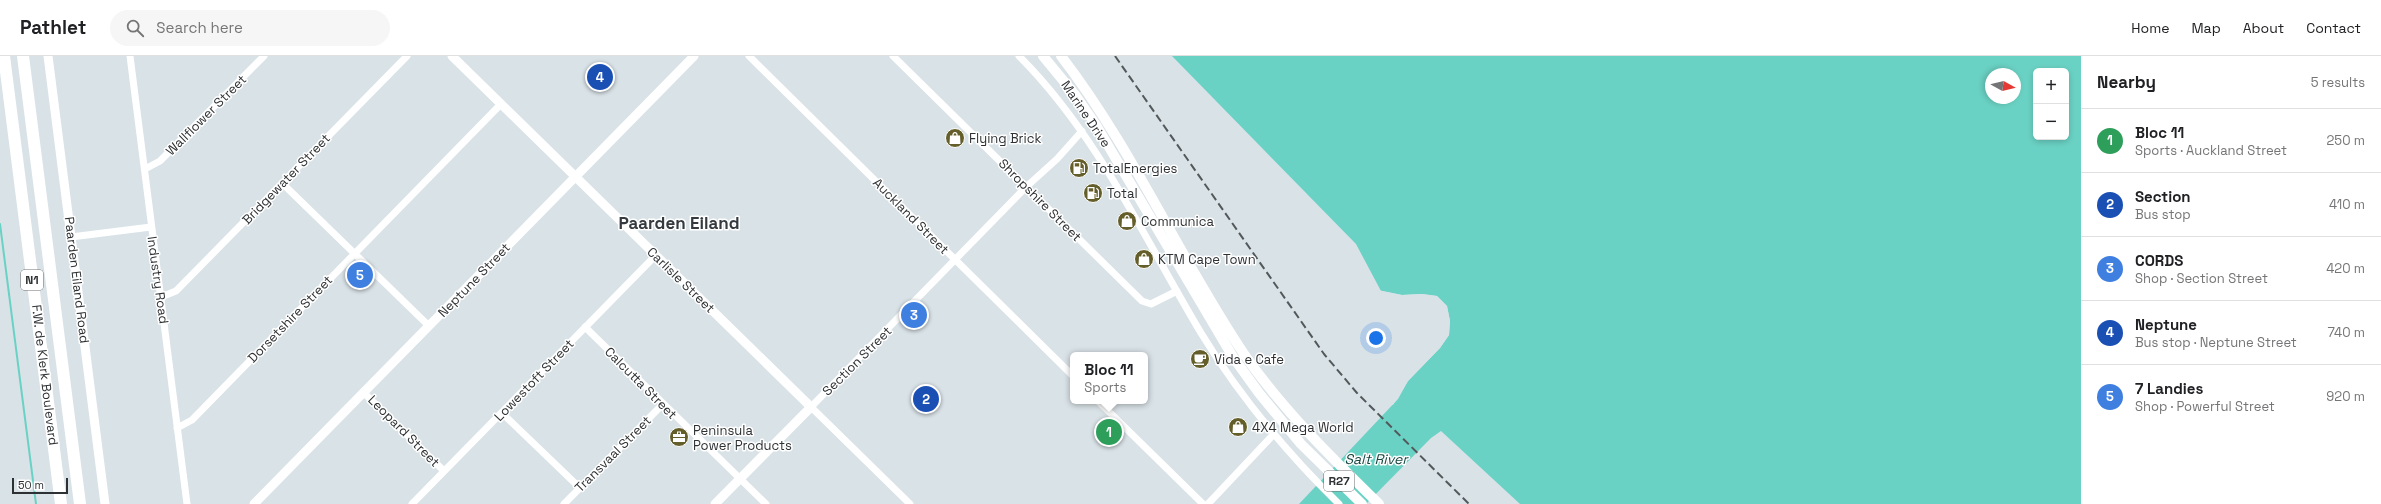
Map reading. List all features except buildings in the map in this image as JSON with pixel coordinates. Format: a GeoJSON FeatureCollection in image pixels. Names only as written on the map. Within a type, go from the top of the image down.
{"type":"FeatureCollection","features":[{"type":"Feature","properties":{"kind":"highway","name":"F.W. de Klerk Boulevard"},"geometry":{"type":"LineString","coordinates":[[4,56],[61,504]]}},
{"type":"Feature","properties":{"kind":"highway","name":"F.W. de Klerk Boulevard"},"geometry":{"type":"LineString","coordinates":[[23,56],[80,504]]}},
{"type":"Feature","properties":{"kind":"main road","name":"Marine Drive"},"geometry":{"type":"LineString","coordinates":[[1044,56],[1096,126],[1233,357],[1263,399],[1316,459],[1362,504]]}},
{"type":"Feature","properties":{"kind":"main road","name":"Marine Drive"},"geometry":{"type":"LineString","coordinates":[[1061,56],[1106,119],[1244,353],[1277,398],[1326,453],[1377,502]]}},
{"type":"Feature","properties":{"kind":"street","name":"Paarden Eiland Road"},"geometry":{"type":"LineString","coordinates":[[48,56],[105,504]]}},
{"type":"Feature","properties":{"kind":"street","name":"Industry Road"},"geometry":{"type":"LineString","coordinates":[[130,56],[187,504]]}},
{"type":"Feature","properties":{"kind":"street","name":"Wallflower Street"},"geometry":{"type":"LineString","coordinates":[[145,169],[160,161],[264,56]]}},
{"type":"Feature","properties":{"kind":"street","name":"Bridgewater Street"},"geometry":{"type":"LineString","coordinates":[[161,297],[176,291],[407,56]]}},
{"type":"Feature","properties":{"kind":"street","name":"Carlisle Street"},"geometry":{"type":"LineString","coordinates":[[452,56],[910,504]]}},
{"type":"Feature","properties":{"kind":"street","name":"Neptune Street"},"geometry":{"type":"LineString","coordinates":[[254,504],[694,56]]}},
{"type":"Feature","properties":{"kind":"street","name":"Auckland Street"},"geometry":{"type":"LineString","coordinates":[[749,56],[1070,373]]}},
{"type":"Feature","properties":{"kind":"street","name":"Shropshire Street"},"geometry":{"type":"LineString","coordinates":[[893,56],[1142,301],[1151,304],[1177,291]]}},
{"type":"Feature","properties":{"kind":"street"},"geometry":{"type":"LineString","coordinates":[[1019,56],[1039,75],[1094,148],[1223,368],[1273,435],[1339,504]]}},
{"type":"Feature","properties":{"kind":"street","name":"Dorsetshire Street"},"geometry":{"type":"LineString","coordinates":[[177,428],[192,420],[501,104]]}},
{"type":"Feature","properties":{"kind":"street","name":"Section Street"},"geometry":{"type":"LineString","coordinates":[[715,504],[1026,187],[1057,159],[1082,131]]}},
{"type":"Feature","properties":{"kind":"street"},"geometry":{"type":"LineString","coordinates":[[282,183],[429,326]]}},
{"type":"Feature","properties":{"kind":"street"},"geometry":{"type":"LineString","coordinates":[[71,237],[151,227]]}},
{"type":"Feature","properties":{"kind":"street","name":"Lowestoft Street"},"geometry":{"type":"LineString","coordinates":[[412,504],[656,254]]}},
{"type":"Feature","properties":{"kind":"street","name":"Calcutta Street"},"geometry":{"type":"LineString","coordinates":[[585,327],[662,404],[766,504]]}},
{"type":"Feature","properties":{"kind":"street","name":"Leopard Street"},"geometry":{"type":"LineString","coordinates":[[363,392],[444,471]]}},
{"type":"Feature","properties":{"kind":"street","name":"Transvaal Street"},"geometry":{"type":"LineString","coordinates":[[564,504],[662,404]]}},
{"type":"Feature","properties":{"kind":"street"},"geometry":{"type":"LineString","coordinates":[[1101,404],[1203,504]]}},
{"type":"Feature","properties":{"kind":"street"},"geometry":{"type":"LineString","coordinates":[[502,413],[580,488]]}},
{"type":"Feature","properties":{"kind":"street"},"geometry":{"type":"LineString","coordinates":[[1208,504],[1273,435]]}},
{"type":"Feature","properties":{"kind":"water","name":"Salt River"},"geometry":{"type":"Polygon","coordinates":[[[1172,56],[2081,56],[2081,504],[1520,504],[1441,431],[1431,438],[1366,504],[1299,504],[1398,399],[1408,381],[1440,348],[1449,335],[1450,321],[1447,306],[1437,296],[1422,294],[1402,295],[1381,291],[1356,244],[1172,56]]]}},
{"type":"Feature","properties":{"kind":"pier"},"geometry":{"type":"Polygon","coordinates":[[[1378,290],[1402,295],[1422,294],[1437,296],[1447,306],[1450,321],[1449,335],[1440,348],[1408,381],[1393,405],[1391,404],[1406,380],[1439,347],[1447,334],[1448,321],[1445,307],[1436,298],[1422,296],[1401,297],[1380,293],[1378,290]]]}},
{"type":"Feature","properties":{"kind":"waterway"},"geometry":{"type":"LineString","coordinates":[[0,224],[36,504]]}},
{"type":"Feature","properties":{"kind":"railway"},"geometry":{"type":"LineString","coordinates":[[1115,56],[1324,354],[1357,393],[1469,504]]}},
{"type":"Feature","properties":{"kind":"place","name":"Neptune"},"geometry":{"type":"Point","coordinates":[600,77]}},
{"type":"Feature","properties":{"kind":"place","name":"Flying Brick"},"geometry":{"type":"Point","coordinates":[955,138]}},
{"type":"Feature","properties":{"kind":"place","name":"TotalEnergies"},"geometry":{"type":"Point","coordinates":[1079,168]}},
{"type":"Feature","properties":{"kind":"place","name":"Total"},"geometry":{"type":"Point","coordinates":[1093,193]}},
{"type":"Feature","properties":{"kind":"place","name":"Communica"},"geometry":{"type":"Point","coordinates":[1127,221]}},
{"type":"Feature","properties":{"kind":"place","name":"KTM Cape Town"},"geometry":{"type":"Point","coordinates":[1144,259]}},
{"type":"Feature","properties":{"kind":"place","name":"7 Landies"},"geometry":{"type":"Point","coordinates":[360,275]}},
{"type":"Feature","properties":{"kind":"place","name":"CORDS"},"geometry":{"type":"Point","coordinates":[914,315]}},
{"type":"Feature","properties":{"kind":"place","name":"Vida e Cafe"},"geometry":{"type":"Point","coordinates":[1200,359]}},
{"type":"Feature","properties":{"kind":"place","name":"Section"},"geometry":{"type":"Point","coordinates":[926,399]}},
{"type":"Feature","properties":{"kind":"place","name":"4X4 Mega World"},"geometry":{"type":"Point","coordinates":[1238,427]}},
{"type":"Feature","properties":{"kind":"place","name":"Bloc 11"},"geometry":{"type":"Point","coordinates":[1109,432]}},
{"type":"Feature","properties":{"kind":"place","name":"Peninsula Power Products"},"geometry":{"type":"Point","coordinates":[679,437]}},
{"type":"Feature","properties":{"kind":"district","name":"Paarden Eiland"},"geometry":{"type":"Point","coordinates":[679,223]}}]}
